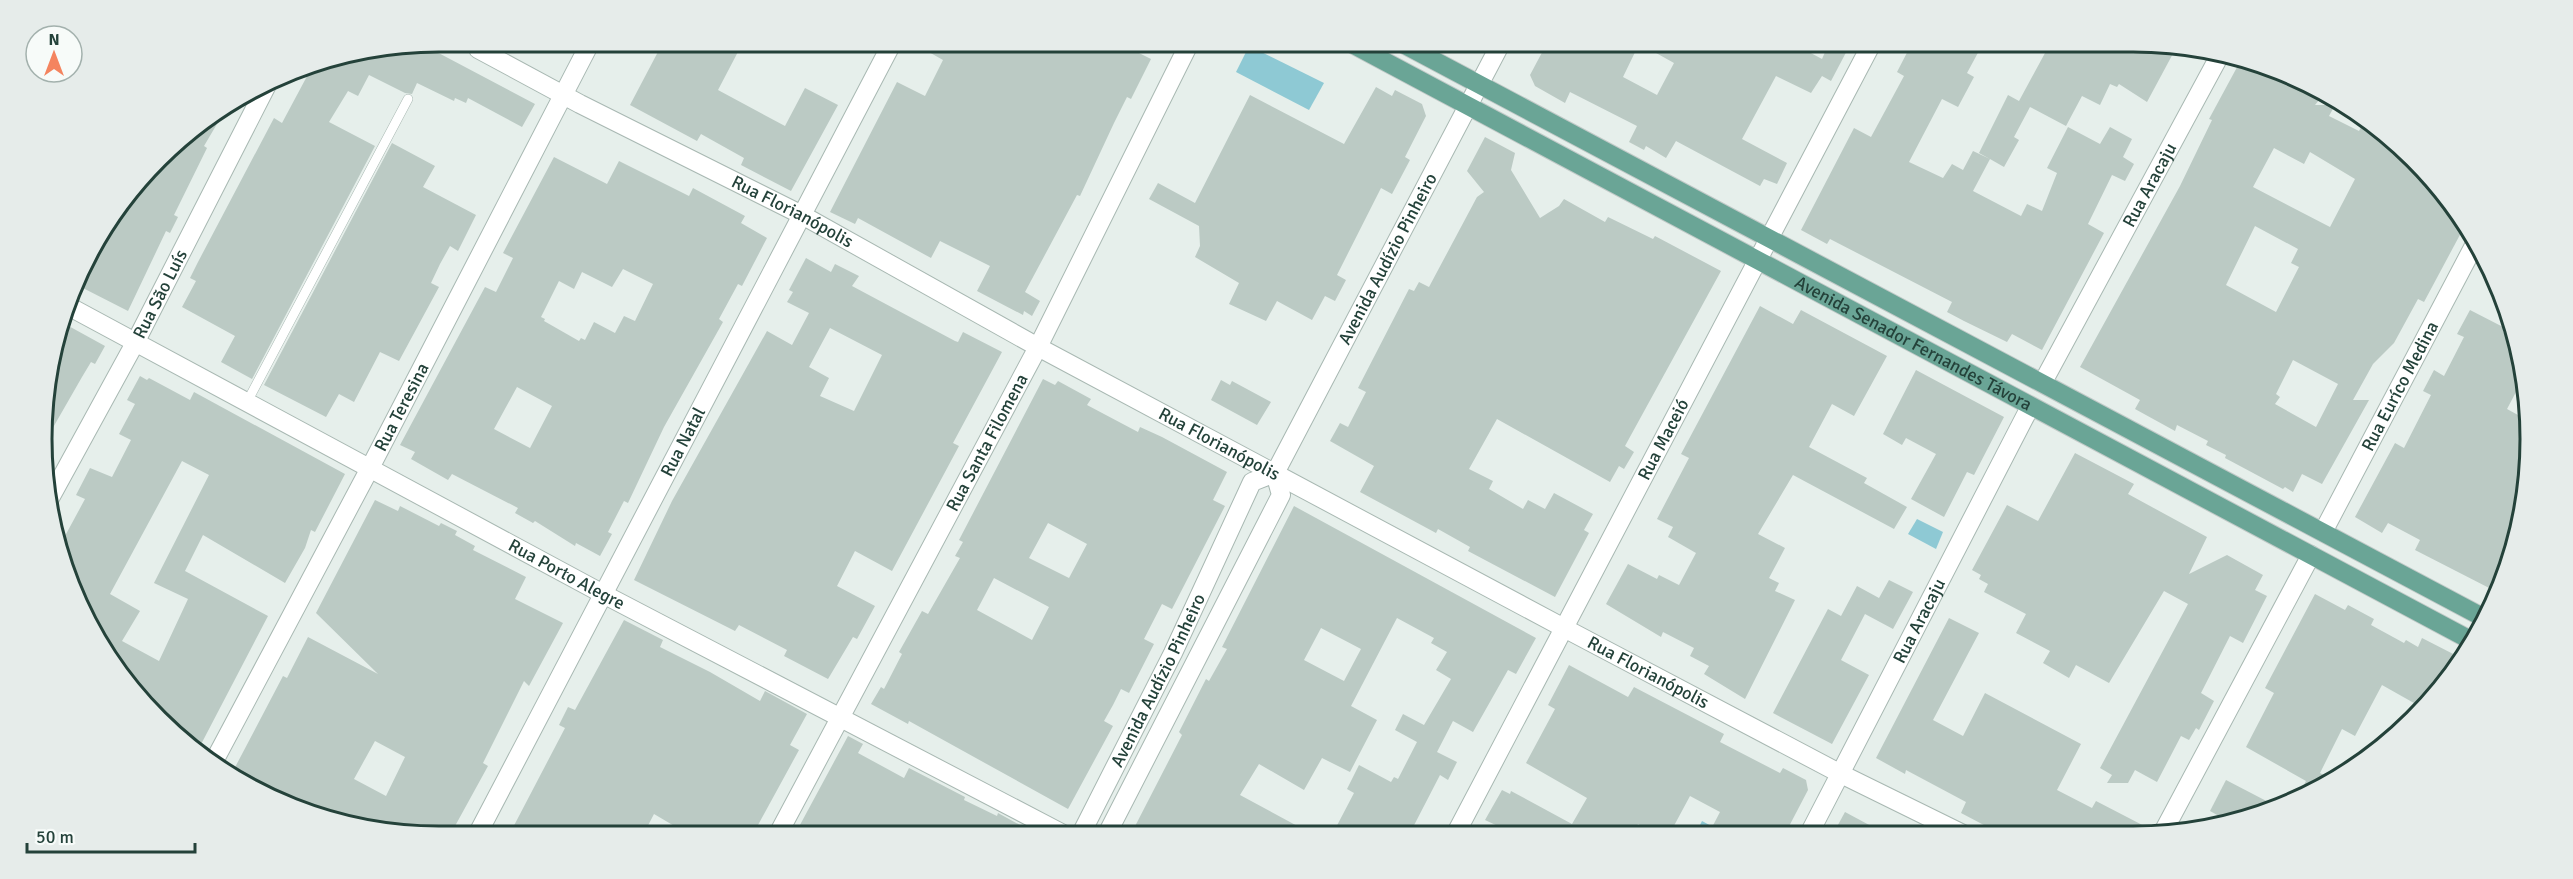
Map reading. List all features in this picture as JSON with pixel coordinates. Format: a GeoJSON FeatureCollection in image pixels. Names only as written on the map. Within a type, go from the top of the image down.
{"type":"FeatureCollection","features":[{"type":"Feature","properties":{"kind":"main road","name":"Avenida Senador Fernandes Távora"},"geometry":{"type":"LineString","coordinates":[[1367,52],[2466,638]]}},
{"type":"Feature","properties":{"kind":"main road","name":"Avenida Senador Fernandes Távora"},"geometry":{"type":"LineString","coordinates":[[1418,52],[2479,615]]}},
{"type":"Feature","properties":{"kind":"street","name":"Rua Florianópolis"},"geometry":{"type":"LineString","coordinates":[[484,52],[802,215],[1038,347],[1564,628],[1841,774],[1947,826]]}},
{"type":"Feature","properties":{"kind":"street","name":"Rua Teresina"},"geometry":{"type":"LineString","coordinates":[[217,756],[370,468],[585,52]]}},
{"type":"Feature","properties":{"kind":"street","name":"Rua Natal"},"geometry":{"type":"LineString","coordinates":[[482,826],[605,595],[887,52]]}},
{"type":"Feature","properties":{"kind":"street","name":"Rua Santa Filomena"},"geometry":{"type":"LineString","coordinates":[[782,826],[1038,347],[1185,52]]}},
{"type":"Feature","properties":{"kind":"street","name":"Avenida Audízio Pinheiro"},"geometry":{"type":"LineString","coordinates":[[1085,826],[1173,653],[1252,482],[1275,473],[1496,52]]}},
{"type":"Feature","properties":{"kind":"street","name":"Rua Maceió"},"geometry":{"type":"LineString","coordinates":[[1460,826],[1867,52]]}},
{"type":"Feature","properties":{"kind":"street","name":"Rua Aracaju"},"geometry":{"type":"LineString","coordinates":[[2043,382],[2216,62]]}},
{"type":"Feature","properties":{"kind":"street","name":"Rua São Luís"},"geometry":{"type":"LineString","coordinates":[[56,486],[135,343],[262,95]]}},
{"type":"Feature","properties":{"kind":"street","name":"Rua Euríco Medina"},"geometry":{"type":"LineString","coordinates":[[2323,532],[2471,251]]}},
{"type":"Feature","properties":{"kind":"street","name":"Rua Porto Alegre"},"geometry":{"type":"LineString","coordinates":[[75,310],[605,595],[1048,826]]}},
{"type":"Feature","properties":{"kind":"street","name":"Rua Aracaju"},"geometry":{"type":"LineString","coordinates":[[1813,826],[2030,407]]}},
{"type":"Feature","properties":{"kind":"street","name":"Avenida Audízio Pinheiro"},"geometry":{"type":"LineString","coordinates":[[1111,826],[1192,663],[1281,495],[1275,473]]}},
{"type":"Feature","properties":{"kind":"street"},"geometry":{"type":"LineString","coordinates":[[2167,825],[2311,555]]}},
{"type":"Feature","properties":{"kind":"street"},"geometry":{"type":"LineString","coordinates":[[1173,653],[1192,663]]}},
{"type":"Feature","properties":{"kind":"street"},"geometry":{"type":"LineString","coordinates":[[1138,721],[1158,732]]}},
{"type":"Feature","properties":{"kind":"lane"},"geometry":{"type":"LineString","coordinates":[[247,402],[408,99]]}},
{"type":"Feature","properties":{"kind":"water"},"geometry":{"type":"Polygon","coordinates":[[[1246,52],[1261,52],[1324,83],[1309,110],[1236,72],[1246,52]]]}},
{"type":"Feature","properties":{"kind":"water"},"geometry":{"type":"Polygon","coordinates":[[[1917,519],[1943,532],[1936,549],[1908,534],[1917,519]]]}},
{"type":"Feature","properties":{"kind":"water"},"geometry":{"type":"Polygon","coordinates":[[[1702,821],[1711,826],[1700,826],[1702,821]]]}},
{"type":"Feature","properties":{"kind":"building"},"geometry":{"type":"Polygon","coordinates":[[[437,52],[535,104],[522,127],[468,98],[466,103],[455,98],[454,101],[417,83],[412,94],[405,93],[369,75],[358,96],[348,91],[329,122],[375,146],[252,379],[221,362],[235,336],[182,307],[196,281],[190,278],[274,118],[282,123],[307,76],[364,60],[414,53],[437,52]]]}},
{"type":"Feature","properties":{"kind":"building"},"geometry":{"type":"Polygon","coordinates":[[[658,52],[738,52],[718,90],[785,126],[805,88],[838,105],[791,191],[741,165],[744,158],[701,134],[697,141],[630,105],[658,52]]]}},
{"type":"Feature","properties":{"kind":"building"},"geometry":{"type":"Polygon","coordinates":[[[929,52],[1137,52],[1151,59],[1131,99],[1127,97],[1080,196],[1077,195],[1025,292],[1040,301],[1032,316],[1024,311],[1023,315],[977,291],[990,266],[940,241],[931,258],[858,218],[855,224],[830,212],[897,82],[925,96],[943,60],[929,52]]]}},
{"type":"Feature","properties":{"kind":"building"},"geometry":{"type":"Polygon","coordinates":[[[1542,52],[1635,52],[1623,77],[1657,95],[1674,63],[1654,52],[1809,52],[1822,59],[1825,52],[1846,52],[1831,81],[1822,76],[1811,93],[1776,76],[1742,139],[1787,163],[1777,184],[1764,179],[1760,186],[1676,141],[1666,158],[1646,146],[1644,150],[1629,142],[1637,126],[1570,92],[1565,103],[1535,86],[1530,75],[1542,52]]]}},
{"type":"Feature","properties":{"kind":"building"},"geometry":{"type":"Polygon","coordinates":[[[1907,52],[1978,52],[1967,73],[1974,77],[1958,107],[1942,99],[1909,162],[1943,178],[1952,164],[1963,170],[1973,151],[1990,159],[1973,191],[2021,216],[2027,204],[2042,211],[2057,173],[2047,168],[2068,127],[2100,144],[2110,127],[2132,139],[2123,157],[2134,164],[2125,181],[2112,175],[2088,224],[2104,233],[2042,350],[2012,334],[2007,342],[1964,321],[1947,312],[1952,302],[1830,239],[1827,244],[1801,230],[1854,128],[1871,137],[1904,76],[1897,72],[1907,52]]]}},
{"type":"Feature","properties":{"kind":"building"},"geometry":{"type":"Polygon","coordinates":[[[2046,52],[2134,52],[2172,55],[2147,102],[2119,84],[2117,87],[2110,84],[2100,105],[2082,96],[2066,126],[2030,107],[2014,137],[2019,140],[2004,167],[1979,153],[2008,95],[2019,101],[2046,52]]]}},
{"type":"Feature","properties":{"kind":"building"},"geometry":{"type":"Polygon","coordinates":[[[2237,67],[2302,91],[2319,100],[2315,105],[2329,105],[2333,108],[2329,116],[2359,131],[2361,127],[2389,149],[2424,184],[2461,233],[2424,302],[2418,299],[2394,343],[2373,364],[2353,400],[2369,400],[2322,484],[2302,474],[2293,492],[2225,458],[2226,455],[2206,445],[2208,441],[2177,425],[2175,431],[2135,409],[2140,400],[2080,367],[2180,186],[2212,120],[2209,119],[2237,67]],[[2274,148],[2253,187],[2330,227],[2355,179],[2310,152],[2304,164],[2274,148]],[[2255,226],[2226,285],[2276,312],[2299,267],[2291,263],[2298,249],[2255,226]],[[2293,360],[2276,394],[2280,397],[2275,404],[2316,427],[2338,384],[2293,360]]]}},
{"type":"Feature","properties":{"kind":"building"},"geometry":{"type":"Polygon","coordinates":[[[1376,87],[1392,96],[1395,90],[1422,104],[1426,116],[1405,157],[1410,160],[1392,194],[1381,188],[1337,275],[1346,280],[1335,301],[1325,296],[1312,320],[1277,301],[1266,321],[1229,304],[1239,283],[1195,257],[1200,246],[1199,226],[1149,199],[1158,183],[1195,203],[1250,95],[1344,144],[1376,87]]]}},
{"type":"Feature","properties":{"kind":"building"},"geometry":{"type":"Polygon","coordinates":[[[218,122],[204,146],[207,148],[174,215],[178,217],[170,233],[166,231],[128,311],[83,288],[92,268],[118,224],[149,184],[184,149],[218,122]]]}},
{"type":"Feature","properties":{"kind":"building"},"geometry":{"type":"Polygon","coordinates":[[[1485,137],[1515,153],[1511,170],[1540,218],[1559,206],[1564,199],[1605,222],[1608,217],[1653,239],[1655,236],[1721,271],[1625,446],[1634,452],[1624,469],[1619,466],[1610,482],[1497,419],[1469,469],[1493,481],[1489,489],[1523,509],[1528,500],[1545,509],[1554,493],[1593,514],[1584,530],[1589,533],[1555,597],[1468,551],[1470,547],[1438,529],[1436,533],[1360,492],[1374,466],[1330,441],[1340,423],[1348,427],[1366,392],[1358,388],[1409,289],[1414,291],[1419,282],[1429,287],[1477,197],[1484,192],[1467,171],[1485,137]]]}},
{"type":"Feature","properties":{"kind":"building"},"geometry":{"type":"Polygon","coordinates":[[[392,143],[435,166],[423,187],[476,215],[458,251],[450,246],[440,264],[431,283],[439,287],[399,361],[380,352],[354,402],[339,394],[326,417],[264,385],[392,143]]]}},
{"type":"Feature","properties":{"kind":"building"},"geometry":{"type":"Polygon","coordinates":[[[554,157],[607,184],[619,161],[689,196],[693,188],[745,216],[741,223],[767,238],[742,286],[738,284],[719,319],[723,322],[664,427],[628,503],[624,501],[608,532],[612,534],[600,556],[576,543],[575,546],[535,521],[533,523],[515,513],[518,508],[452,474],[448,480],[411,459],[415,452],[400,445],[485,287],[496,292],[513,258],[503,253],[554,157]],[[623,269],[612,287],[582,272],[574,289],[559,281],[541,317],[579,341],[581,338],[585,340],[594,322],[615,333],[624,316],[635,321],[653,284],[623,269]],[[517,387],[494,429],[530,448],[552,406],[517,387]]]}},
{"type":"Feature","properties":{"kind":"building"},"geometry":{"type":"Polygon","coordinates":[[[806,258],[831,272],[835,264],[859,276],[852,286],[955,341],[958,342],[963,332],[1002,352],[953,443],[959,446],[892,571],[855,551],[837,586],[875,606],[857,639],[853,637],[828,679],[784,656],[787,650],[739,625],[735,631],[634,580],[672,501],[767,331],[792,345],[809,313],[787,302],[793,292],[789,290],[806,258]],[[830,328],[809,367],[829,378],[820,396],[854,411],[882,355],[830,328]]]}},
{"type":"Feature","properties":{"kind":"building"},"geometry":{"type":"Polygon","coordinates":[[[1760,306],[1793,324],[1801,310],[1887,356],[1854,416],[1832,404],[1809,447],[1867,478],[1864,483],[1907,507],[1894,529],[1793,475],[1758,534],[1785,548],[1769,578],[1779,583],[1775,591],[1795,600],[1745,699],[1704,674],[1709,666],[1690,656],[1694,648],[1663,632],[1661,637],[1606,604],[1628,564],[1657,579],[1659,575],[1679,585],[1696,553],[1668,537],[1673,527],[1657,519],[1689,458],[1681,454],[1760,306]]]}},
{"type":"Feature","properties":{"kind":"building"},"geometry":{"type":"Polygon","coordinates":[[[2470,310],[2504,327],[2517,389],[2507,409],[2520,416],[2520,465],[2517,490],[2507,540],[2491,589],[2415,550],[2420,540],[2388,523],[2382,533],[2355,517],[2395,443],[2404,448],[2431,395],[2423,391],[2434,370],[2444,376],[2464,337],[2457,334],[2470,310]]]}},
{"type":"Feature","properties":{"kind":"building"},"geometry":{"type":"Polygon","coordinates":[[[70,327],[105,346],[95,364],[91,362],[52,429],[60,364],[70,327]]]}},
{"type":"Feature","properties":{"kind":"building"},"geometry":{"type":"Polygon","coordinates":[[[1916,370],[2004,417],[1974,475],[1967,472],[1944,517],[1911,499],[1936,454],[1906,438],[1902,445],[1883,434],[1916,370]]]}},
{"type":"Feature","properties":{"kind":"building"},"geometry":{"type":"Polygon","coordinates":[[[140,376],[147,380],[149,378],[190,400],[194,392],[345,474],[315,532],[311,530],[305,548],[285,583],[203,535],[185,571],[268,616],[201,744],[149,695],[118,655],[92,611],[73,564],[65,536],[85,499],[76,495],[90,468],[112,477],[131,440],[119,434],[135,404],[127,400],[140,376]],[[182,461],[110,594],[140,611],[122,641],[159,661],[188,599],[154,583],[209,475],[182,461]]]}},
{"type":"Feature","properties":{"kind":"building"},"geometry":{"type":"Polygon","coordinates":[[[1043,379],[1055,385],[1058,381],[1091,399],[1087,405],[1138,432],[1140,427],[1162,437],[1227,472],[1213,500],[1225,506],[1172,609],[1162,604],[1144,639],[1154,644],[1129,693],[1121,689],[1104,721],[1113,726],[1068,809],[909,721],[908,724],[871,704],[881,687],[884,689],[902,654],[899,652],[922,611],[928,614],[960,558],[955,556],[963,542],[959,540],[1043,379]],[[1048,523],[1029,558],[1069,578],[1087,544],[1048,523]],[[994,578],[977,610],[1032,640],[1049,607],[994,578]]]}},
{"type":"Feature","properties":{"kind":"building"},"geometry":{"type":"Polygon","coordinates":[[[1221,380],[1230,385],[1232,381],[1271,402],[1257,425],[1211,400],[1221,380]]]}},
{"type":"Feature","properties":{"kind":"building"},"geometry":{"type":"Polygon","coordinates":[[[2075,453],[2134,484],[2128,494],[2207,537],[2189,574],[2227,555],[2263,575],[2255,590],[2267,596],[2243,643],[2230,636],[2201,693],[2214,701],[2199,730],[2196,728],[2189,740],[2181,736],[2157,782],[2135,770],[2128,783],[2107,783],[2112,775],[2100,768],[2188,604],[2164,591],[2109,683],[2076,665],[2069,678],[2043,663],[2050,651],[2016,633],[2026,614],[1984,592],[1988,584],[1979,579],[1981,575],[1972,570],[2007,505],[2038,521],[2075,453]]]}},
{"type":"Feature","properties":{"kind":"building"},"geometry":{"type":"Polygon","coordinates":[[[375,500],[398,511],[400,506],[439,526],[441,523],[457,531],[455,535],[475,546],[473,550],[526,577],[515,599],[563,623],[529,686],[524,681],[483,763],[488,766],[455,826],[414,826],[339,813],[291,797],[235,768],[283,676],[287,678],[308,637],[378,674],[316,613],[375,500]],[[375,741],[354,779],[386,796],[405,757],[375,741]]]}},
{"type":"Feature","properties":{"kind":"building"},"geometry":{"type":"Polygon","coordinates":[[[1294,506],[1536,638],[1516,674],[1508,670],[1473,732],[1453,721],[1437,752],[1457,762],[1448,780],[1440,775],[1414,826],[1337,826],[1354,793],[1347,789],[1359,765],[1391,782],[1394,777],[1398,779],[1417,742],[1395,730],[1403,714],[1424,725],[1451,679],[1436,670],[1447,652],[1431,643],[1434,638],[1397,618],[1351,706],[1377,720],[1350,772],[1322,758],[1304,790],[1259,764],[1240,795],[1297,826],[1135,826],[1182,735],[1179,732],[1206,679],[1209,681],[1227,649],[1222,647],[1294,506]],[[1321,628],[1304,660],[1344,681],[1361,649],[1321,628]]]}},
{"type":"Feature","properties":{"kind":"building"},"geometry":{"type":"Polygon","coordinates":[[[1889,580],[1913,592],[1893,629],[1865,614],[1841,660],[1869,675],[1832,744],[1773,713],[1828,609],[1841,616],[1857,586],[1879,598],[1889,580]]]}},
{"type":"Feature","properties":{"kind":"building"},"geometry":{"type":"Polygon","coordinates":[[[2315,594],[2345,610],[2348,605],[2374,619],[2371,625],[2404,643],[2406,640],[2418,647],[2422,638],[2455,655],[2416,704],[2382,685],[2355,736],[2342,729],[2320,773],[2325,776],[2302,788],[2306,781],[2246,747],[2274,693],[2265,688],[2315,594]]]}},
{"type":"Feature","properties":{"kind":"building"},"geometry":{"type":"Polygon","coordinates":[[[1949,618],[1979,633],[1933,720],[1963,736],[1985,693],[2081,744],[2057,790],[2092,808],[2096,801],[2144,826],[1986,826],[1961,813],[1966,802],[1906,770],[1905,774],[1876,758],[1949,618]]]}},
{"type":"Feature","properties":{"kind":"building"},"geometry":{"type":"Polygon","coordinates":[[[624,620],[663,640],[660,647],[760,701],[765,691],[807,714],[790,745],[799,750],[757,826],[674,826],[654,814],[648,826],[514,826],[565,728],[559,725],[568,707],[575,710],[624,620]]]}},
{"type":"Feature","properties":{"kind":"building"},"geometry":{"type":"Polygon","coordinates":[[[1569,665],[1628,697],[1634,687],[1724,734],[1720,742],[1780,773],[1783,768],[1806,780],[1808,790],[1789,826],[1713,826],[1720,812],[1690,796],[1674,826],[1638,824],[1637,826],[1498,826],[1485,820],[1502,790],[1510,794],[1511,791],[1572,824],[1587,798],[1526,763],[1555,709],[1548,705],[1569,665]]]}},
{"type":"Feature","properties":{"kind":"building"},"geometry":{"type":"Polygon","coordinates":[[[848,736],[863,744],[858,753],[904,778],[909,768],[965,797],[964,800],[997,816],[998,813],[1022,826],[799,826],[848,736]]]}},
{"type":"Feature","properties":{"kind":"building"},"geometry":{"type":"Polygon","coordinates":[[[2226,780],[2268,802],[2220,816],[2210,811],[2226,780]]]}},
{"type":"Feature","properties":{"kind":"building"},"geometry":{"type":"Polygon","coordinates":[[[1845,812],[1871,826],[1837,826],[1845,812]]]}}]}
